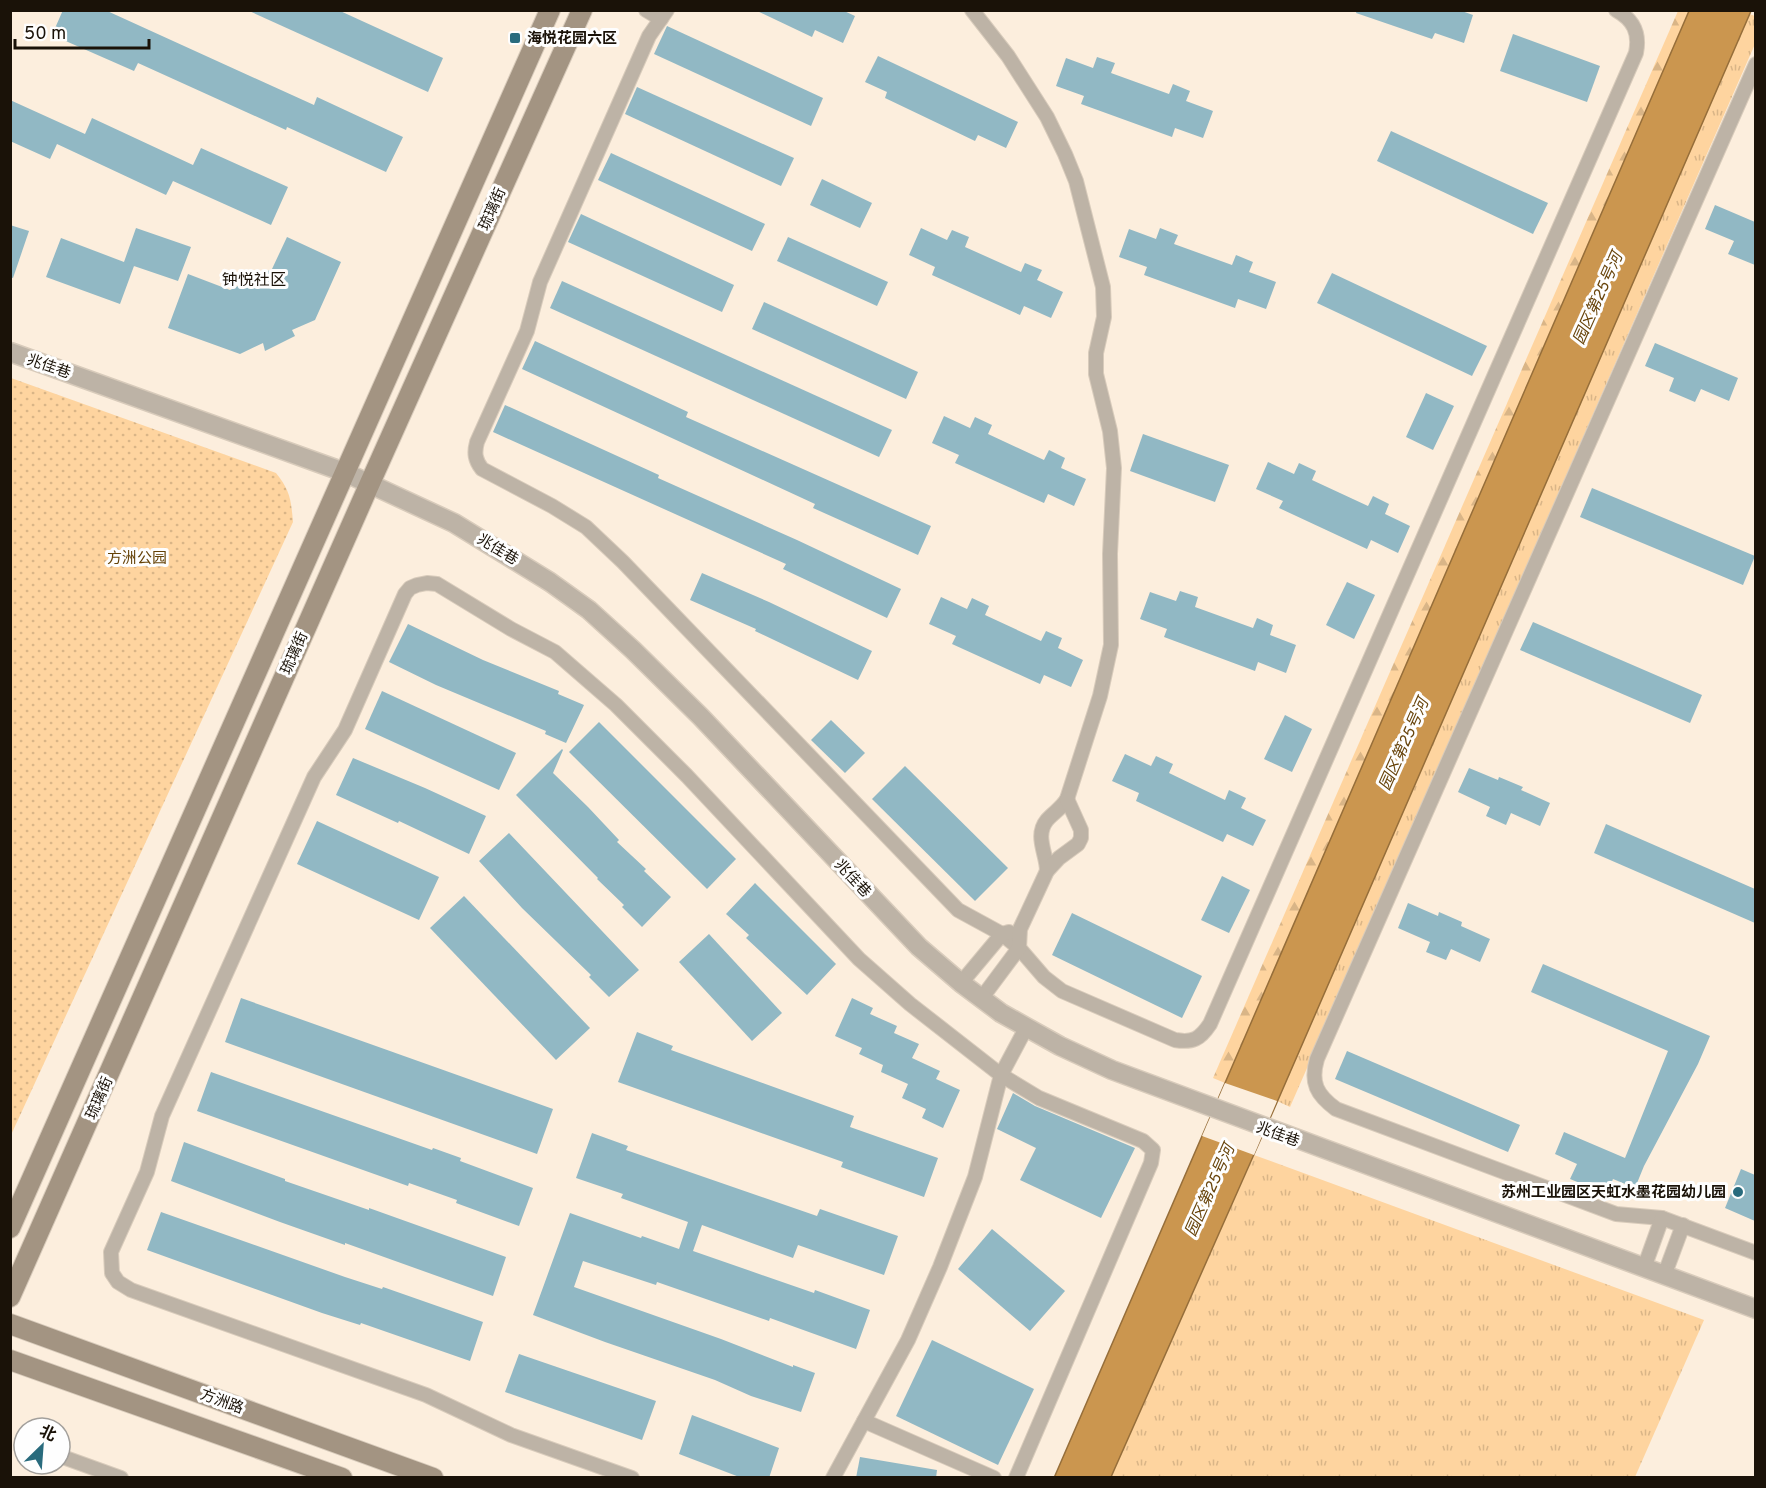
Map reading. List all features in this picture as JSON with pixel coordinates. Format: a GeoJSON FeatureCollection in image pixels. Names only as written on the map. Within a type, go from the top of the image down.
{"type":"FeatureCollection","features":[{"type":"Feature","properties":{"kind":"main road","name":"琉璃街"},"geometry":{"type":"LineString","coordinates":[[10,1228],[550,10]]}},
{"type":"Feature","properties":{"kind":"main road","name":"琉璃街"},"geometry":{"type":"LineString","coordinates":[[10,1297],[369,483],[582,10]]}},
{"type":"Feature","properties":{"kind":"main road","name":"方洲路"},"geometry":{"type":"LineString","coordinates":[[10,1324],[433,1478]]}},
{"type":"Feature","properties":{"kind":"main road"},"geometry":{"type":"LineString","coordinates":[[10,1360],[342,1478]]}},
{"type":"Feature","properties":{"kind":"street"},"geometry":{"type":"LineString","coordinates":[[646,10],[664,15],[650,36],[540,282],[528,332],[477,442],[476,462],[482,469],[552,506],[586,528],[623,562],[958,910],[1002,934],[1019,948],[1044,977],[1062,991],[1175,1040],[1188,1042],[1197,1040],[1204,1034],[1214,1013],[1636,53],[1638,43],[1635,26],[1616,10]]}},
{"type":"Feature","properties":{"kind":"street"},"geometry":{"type":"LineString","coordinates":[[972,10],[1008,56],[1047,117],[1065,154],[1076,181],[1103,287],[1104,317],[1096,353],[1096,374],[1110,431],[1114,468],[1110,554],[1111,645],[1100,696],[1067,799],[1048,818],[1041,833],[1047,871]]}},
{"type":"Feature","properties":{"kind":"street"},"geometry":{"type":"LineString","coordinates":[[1755,64],[1314,1070],[1317,1091],[1324,1101],[1336,1109],[1617,1214],[1662,1218],[1755,1253]]}},
{"type":"Feature","properties":{"kind":"street","name":"兆佳巷"},"geometry":{"type":"LineString","coordinates":[[10,352],[344,472],[454,523],[550,582],[589,610],[701,717],[920,947],[981,999],[1026,1028],[1086,1059],[1213,1109],[1755,1309]]}},
{"type":"Feature","properties":{"kind":"street"},"geometry":{"type":"LineString","coordinates":[[632,1478],[511,1435],[426,1395],[131,1290],[118,1282],[112,1274],[111,1252],[147,1172],[162,1116],[314,777],[345,730],[405,594],[410,588],[427,583],[447,588],[511,629],[555,652],[584,676],[687,776],[859,959],[910,1004],[1001,1075],[1039,1098],[1149,1145],[1153,1155],[1016,1478]]}},
{"type":"Feature","properties":{"kind":"street"},"geometry":{"type":"LineString","coordinates":[[981,999],[1019,948],[1020,929],[1047,871],[1059,858],[1078,844],[1081,838],[1081,830],[1067,799]]}},
{"type":"Feature","properties":{"kind":"street"},"geometry":{"type":"LineString","coordinates":[[961,983],[1002,934],[1020,929]]}},
{"type":"Feature","properties":{"kind":"street"},"geometry":{"type":"LineString","coordinates":[[833,1478],[908,1340],[945,1256],[975,1177],[1001,1075],[1026,1028]]}},
{"type":"Feature","properties":{"kind":"street"},"geometry":{"type":"LineString","coordinates":[[1644,1269],[1662,1218]]}},
{"type":"Feature","properties":{"kind":"street"},"geometry":{"type":"LineString","coordinates":[[1664,1276],[1683,1225]]}},
{"type":"Feature","properties":{"kind":"street"},"geometry":{"type":"LineString","coordinates":[[864,1421],[994,1478]]}},
{"type":"Feature","properties":{"kind":"street"},"geometry":{"type":"LineString","coordinates":[[72,1460],[121,1478]]}},
{"type":"Feature","properties":{"kind":"green space"},"geometry":{"type":"Polygon","coordinates":[[[1678,11],[1689,11],[1225,1083],[1213,1078],[1678,11]]]}},
{"type":"Feature","properties":{"kind":"green space"},"geometry":{"type":"Polygon","coordinates":[[[1749,14],[1755,16],[1755,44],[1290,1107],[1277,1101],[1749,14]]]}},
{"type":"Feature","properties":{"kind":"green space","name":"方洲公园"},"geometry":{"type":"Polygon","coordinates":[[[11,378],[276,473],[289,496],[293,522],[11,1135],[11,378]]]}},
{"type":"Feature","properties":{"kind":"green space"},"geometry":{"type":"Polygon","coordinates":[[[1254,1155],[1704,1320],[1635,1477],[1111,1477],[1254,1155]]]}},
{"type":"Feature","properties":{"kind":"water","name":"园区第25号河"},"geometry":{"type":"Polygon","coordinates":[[[1689,11],[1751,11],[1275,1107],[1111,1477],[1054,1478],[1689,11]]]}},
{"type":"Feature","properties":{"kind":"pier"},"geometry":{"type":"Polygon","coordinates":[[[1225,1083],[1277,1101],[1254,1155],[1202,1136],[1225,1083]]]}},
{"type":"Feature","properties":{"kind":"building"},"geometry":{"type":"Polygon","coordinates":[[[63,10],[105,10],[314,105],[317,97],[403,137],[386,172],[138,63],[134,71],[52,35],[63,10]]]}},
{"type":"Feature","properties":{"kind":"building"},"geometry":{"type":"Polygon","coordinates":[[[247,10],[338,10],[443,58],[428,92],[247,10]]]}},
{"type":"Feature","properties":{"kind":"building"},"geometry":{"type":"Polygon","coordinates":[[[755,10],[842,10],[855,16],[843,43],[815,30],[812,37],[755,10]]]}},
{"type":"Feature","properties":{"kind":"building"},"geometry":{"type":"Polygon","coordinates":[[[1357,10],[1459,10],[1473,15],[1464,43],[1435,33],[1432,39],[1356,13],[1357,10]]]}},
{"type":"Feature","properties":{"kind":"building"},"geometry":{"type":"Polygon","coordinates":[[[667,26],[823,98],[811,126],[654,54],[667,26]]]}},
{"type":"Feature","properties":{"kind":"building"},"geometry":{"type":"Polygon","coordinates":[[[1513,34],[1600,66],[1587,102],[1500,71],[1513,34]]]}},
{"type":"Feature","properties":{"kind":"building"},"geometry":{"type":"Polygon","coordinates":[[[878,56],[1018,122],[1006,148],[978,135],[975,141],[885,98],[887,92],[865,82],[878,56]]]}},
{"type":"Feature","properties":{"kind":"building"},"geometry":{"type":"Polygon","coordinates":[[[1097,57],[1115,63],[1111,73],[1169,94],[1173,84],[1190,91],[1186,101],[1213,111],[1203,138],[1175,128],[1172,137],[1081,104],[1084,96],[1056,86],[1066,58],[1093,68],[1097,57]]]}},
{"type":"Feature","properties":{"kind":"building"},"geometry":{"type":"Polygon","coordinates":[[[637,87],[794,158],[781,186],[625,114],[637,87]]]}},
{"type":"Feature","properties":{"kind":"building"},"geometry":{"type":"Polygon","coordinates":[[[10,100],[85,134],[92,118],[193,165],[201,148],[288,187],[271,225],[173,181],[166,195],[57,144],[50,159],[10,141],[10,100]]]}},
{"type":"Feature","properties":{"kind":"building"},"geometry":{"type":"Polygon","coordinates":[[[1391,131],[1548,203],[1533,234],[1377,161],[1391,131]]]}},
{"type":"Feature","properties":{"kind":"building"},"geometry":{"type":"Polygon","coordinates":[[[611,153],[765,224],[752,251],[598,180],[611,153]]]}},
{"type":"Feature","properties":{"kind":"building"},"geometry":{"type":"Polygon","coordinates":[[[822,179],[872,203],[860,228],[810,205],[822,179]]]}},
{"type":"Feature","properties":{"kind":"building"},"geometry":{"type":"Polygon","coordinates":[[[1715,205],[1755,222],[1755,265],[1728,254],[1734,241],[1705,229],[1715,205]]]}},
{"type":"Feature","properties":{"kind":"building"},"geometry":{"type":"Polygon","coordinates":[[[581,214],[734,285],[722,312],[568,242],[581,214]]]}},
{"type":"Feature","properties":{"kind":"building"},"geometry":{"type":"Polygon","coordinates":[[[10,225],[29,231],[13,278],[10,277],[10,225]]]}},
{"type":"Feature","properties":{"kind":"building"},"geometry":{"type":"Polygon","coordinates":[[[136,228],[191,247],[178,281],[134,266],[120,304],[46,277],[61,238],[124,262],[136,228]]]}},
{"type":"Feature","properties":{"kind":"building"},"geometry":{"type":"Polygon","coordinates":[[[921,228],[947,240],[952,230],[969,237],[965,247],[1021,272],[1025,263],[1042,270],[1037,280],[1063,292],[1051,318],[1024,306],[1020,315],[932,275],[935,267],[909,255],[921,228]]]}},
{"type":"Feature","properties":{"kind":"building"},"geometry":{"type":"Polygon","coordinates":[[[1160,228],[1178,235],[1174,244],[1232,265],[1236,255],[1253,262],[1249,272],[1276,282],[1266,309],[1238,299],[1235,308],[1144,275],[1147,267],[1119,257],[1129,229],[1156,239],[1160,228]]]}},
{"type":"Feature","properties":{"kind":"building"},"geometry":{"type":"Polygon","coordinates":[[[287,237],[341,262],[315,320],[292,330],[295,336],[265,351],[263,343],[240,354],[168,328],[188,274],[230,290],[272,269],[287,237]]]}},
{"type":"Feature","properties":{"kind":"building"},"geometry":{"type":"Polygon","coordinates":[[[788,237],[888,282],[877,306],[777,261],[788,237]]]}},
{"type":"Feature","properties":{"kind":"building"},"geometry":{"type":"Polygon","coordinates":[[[1332,273],[1487,346],[1472,376],[1317,303],[1332,273]]]}},
{"type":"Feature","properties":{"kind":"building"},"geometry":{"type":"Polygon","coordinates":[[[562,281],[892,430],[879,457],[550,308],[562,281]]]}},
{"type":"Feature","properties":{"kind":"building"},"geometry":{"type":"Polygon","coordinates":[[[764,302],[918,372],[906,399],[752,329],[764,302]]]}},
{"type":"Feature","properties":{"kind":"building"},"geometry":{"type":"Polygon","coordinates":[[[535,341],[688,412],[686,417],[931,526],[918,555],[813,508],[815,504],[522,369],[535,341]]]}},
{"type":"Feature","properties":{"kind":"building"},"geometry":{"type":"Polygon","coordinates":[[[1655,343],[1738,378],[1729,401],[1701,389],[1695,402],[1669,391],[1674,378],[1645,366],[1655,343]]]}},
{"type":"Feature","properties":{"kind":"building"},"geometry":{"type":"Polygon","coordinates":[[[1426,393],[1454,406],[1433,450],[1406,437],[1426,393]]]}},
{"type":"Feature","properties":{"kind":"building"},"geometry":{"type":"Polygon","coordinates":[[[505,405],[901,589],[887,618],[783,569],[786,564],[493,432],[505,405]]]}},
{"type":"Feature","properties":{"kind":"building"},"geometry":{"type":"Polygon","coordinates":[[[944,416],[970,428],[975,417],[992,425],[988,434],[1044,460],[1049,450],[1065,458],[1061,468],[1086,479],[1074,506],[1048,494],[1044,503],[955,463],[959,455],[932,443],[944,416]]]}},
{"type":"Feature","properties":{"kind":"building"},"geometry":{"type":"Polygon","coordinates":[[[1143,434],[1229,465],[1215,502],[1130,471],[1143,434]]]}},
{"type":"Feature","properties":{"kind":"building"},"geometry":{"type":"Polygon","coordinates":[[[1268,462],[1294,474],[1299,463],[1316,471],[1312,480],[1368,506],[1373,496],[1389,504],[1385,514],[1410,526],[1398,553],[1371,540],[1367,549],[1279,508],[1283,501],[1256,489],[1268,462]]]}},
{"type":"Feature","properties":{"kind":"building"},"geometry":{"type":"Polygon","coordinates":[[[1592,488],[1755,556],[1743,585],[1580,517],[1592,488]]]}},
{"type":"Feature","properties":{"kind":"building"},"geometry":{"type":"Polygon","coordinates":[[[702,573],[872,651],[858,680],[755,631],[756,629],[690,600],[702,573]]]}},
{"type":"Feature","properties":{"kind":"building"},"geometry":{"type":"Polygon","coordinates":[[[1347,582],[1375,595],[1354,639],[1326,625],[1347,582]]]}},
{"type":"Feature","properties":{"kind":"building"},"geometry":{"type":"Polygon","coordinates":[[[1180,591],[1198,597],[1195,607],[1253,628],[1257,618],[1273,625],[1270,635],[1296,645],[1286,673],[1258,662],[1255,671],[1164,637],[1167,629],[1140,619],[1150,592],[1176,601],[1180,591]]]}},
{"type":"Feature","properties":{"kind":"building"},"geometry":{"type":"Polygon","coordinates":[[[941,597],[967,609],[972,598],[989,606],[985,615],[1041,641],[1046,631],[1062,638],[1058,648],[1083,660],[1071,687],[1044,675],[1040,684],[952,644],[956,636],[929,624],[941,597]]]}},
{"type":"Feature","properties":{"kind":"building"},"geometry":{"type":"Polygon","coordinates":[[[1533,622],[1702,695],[1690,723],[1520,650],[1533,622]]]}},
{"type":"Feature","properties":{"kind":"building"},"geometry":{"type":"Polygon","coordinates":[[[408,624],[483,660],[559,691],[558,694],[584,705],[566,743],[545,734],[546,731],[436,685],[389,662],[408,624]]]}},
{"type":"Feature","properties":{"kind":"building"},"geometry":{"type":"Polygon","coordinates":[[[382,691],[516,753],[499,790],[365,729],[382,691]]]}},
{"type":"Feature","properties":{"kind":"building"},"geometry":{"type":"Polygon","coordinates":[[[1285,715],[1312,729],[1292,772],[1264,759],[1285,715]]]}},
{"type":"Feature","properties":{"kind":"building"},"geometry":{"type":"Polygon","coordinates":[[[831,720],[865,753],[845,773],[811,740],[831,720]]]}},
{"type":"Feature","properties":{"kind":"building"},"geometry":{"type":"Polygon","coordinates":[[[599,722],[736,859],[707,889],[569,752],[599,722]]]}},
{"type":"Feature","properties":{"kind":"building"},"geometry":{"type":"Polygon","coordinates":[[[562,749],[553,773],[588,807],[619,840],[617,842],[671,897],[642,927],[622,907],[624,905],[516,795],[562,749]]]}},
{"type":"Feature","properties":{"kind":"building"},"geometry":{"type":"Polygon","coordinates":[[[1125,754],[1151,766],[1156,756],[1173,764],[1169,773],[1225,800],[1229,790],[1246,798],[1241,808],[1266,820],[1253,846],[1227,834],[1223,842],[1136,801],[1139,793],[1112,781],[1125,754]]]}},
{"type":"Feature","properties":{"kind":"building"},"geometry":{"type":"Polygon","coordinates":[[[353,758],[486,816],[469,854],[336,795],[353,758]]]}},
{"type":"Feature","properties":{"kind":"building"},"geometry":{"type":"Polygon","coordinates":[[[905,766],[1008,868],[975,901],[872,799],[905,766]]]}},
{"type":"Feature","properties":{"kind":"building"},"geometry":{"type":"Polygon","coordinates":[[[1469,768],[1523,787],[1521,790],[1550,803],[1540,826],[1511,813],[1506,825],[1486,816],[1490,807],[1458,792],[1469,768]]]}},
{"type":"Feature","properties":{"kind":"building"},"geometry":{"type":"Polygon","coordinates":[[[317,821],[439,877],[419,920],[297,864],[317,821]]]}},
{"type":"Feature","properties":{"kind":"building"},"geometry":{"type":"Polygon","coordinates":[[[1606,824],[1755,889],[1755,923],[1594,853],[1606,824]]]}},
{"type":"Feature","properties":{"kind":"building"},"geometry":{"type":"Polygon","coordinates":[[[509,833],[639,970],[609,997],[589,977],[591,975],[522,908],[479,861],[509,833]]]}},
{"type":"Feature","properties":{"kind":"building"},"geometry":{"type":"Polygon","coordinates":[[[1222,876],[1250,890],[1229,933],[1201,920],[1222,876]]]}},
{"type":"Feature","properties":{"kind":"building"},"geometry":{"type":"Polygon","coordinates":[[[755,883],[836,964],[807,995],[746,938],[749,935],[726,914],[755,883]]]}},
{"type":"Feature","properties":{"kind":"building"},"geometry":{"type":"Polygon","coordinates":[[[464,896],[590,1028],[556,1060],[430,928],[464,896]]]}},
{"type":"Feature","properties":{"kind":"building"},"geometry":{"type":"Polygon","coordinates":[[[1408,903],[1438,916],[1439,912],[1462,922],[1461,926],[1490,939],[1480,962],[1451,949],[1446,960],[1426,952],[1430,942],[1398,928],[1408,903]]]}},
{"type":"Feature","properties":{"kind":"building"},"geometry":{"type":"Polygon","coordinates":[[[1072,913],[1202,976],[1182,1018],[1052,955],[1072,913]]]}},
{"type":"Feature","properties":{"kind":"building"},"geometry":{"type":"Polygon","coordinates":[[[709,934],[782,1013],[752,1041],[679,962],[709,934]]]}},
{"type":"Feature","properties":{"kind":"building"},"geometry":{"type":"Polygon","coordinates":[[[1543,964],[1710,1036],[1635,1188],[1613,1179],[1607,1194],[1570,1179],[1577,1164],[1555,1154],[1564,1132],[1625,1158],[1668,1051],[1531,992],[1543,964]]]}},
{"type":"Feature","properties":{"kind":"building"},"geometry":{"type":"Polygon","coordinates":[[[241,998],[553,1109],[537,1154],[225,1042],[241,998]]]}},
{"type":"Feature","properties":{"kind":"building"},"geometry":{"type":"Polygon","coordinates":[[[852,998],[873,1008],[870,1014],[897,1026],[894,1033],[919,1044],[912,1058],[940,1071],[936,1079],[960,1090],[943,1128],[922,1118],[926,1109],[902,1098],[908,1084],[881,1072],[883,1065],[859,1054],[862,1048],[835,1036],[852,998]]]}},
{"type":"Feature","properties":{"kind":"building"},"geometry":{"type":"Polygon","coordinates":[[[637,1032],[673,1046],[671,1050],[854,1116],[850,1127],[938,1158],[924,1197],[841,1167],[843,1162],[618,1082],[637,1032]]]}},
{"type":"Feature","properties":{"kind":"building"},"geometry":{"type":"Polygon","coordinates":[[[1347,1051],[1520,1125],[1508,1152],[1335,1079],[1347,1051]]]}},
{"type":"Feature","properties":{"kind":"building"},"geometry":{"type":"Polygon","coordinates":[[[211,1072],[432,1150],[433,1148],[461,1158],[460,1161],[533,1188],[519,1226],[456,1203],[457,1200],[409,1183],[408,1186],[197,1111],[211,1072]]]}},
{"type":"Feature","properties":{"kind":"building"},"geometry":{"type":"Polygon","coordinates":[[[1013,1093],[1035,1106],[1135,1148],[1101,1218],[1020,1180],[1036,1148],[997,1129],[1013,1093]]]}},
{"type":"Feature","properties":{"kind":"building"},"geometry":{"type":"Polygon","coordinates":[[[592,1133],[628,1146],[626,1150],[817,1216],[820,1209],[898,1236],[884,1275],[798,1245],[793,1258],[702,1225],[693,1251],[870,1310],[856,1349],[770,1318],[769,1321],[657,1282],[656,1285],[583,1261],[574,1287],[815,1373],[801,1412],[751,1396],[715,1380],[533,1315],[570,1213],[679,1249],[688,1222],[621,1198],[623,1194],[576,1178],[592,1133]]]}},
{"type":"Feature","properties":{"kind":"building"},"geometry":{"type":"Polygon","coordinates":[[[184,1142],[285,1179],[285,1181],[506,1257],[493,1296],[280,1222],[171,1181],[184,1142]]]}},
{"type":"Feature","properties":{"kind":"building"},"geometry":{"type":"Polygon","coordinates":[[[1741,1169],[1755,1175],[1755,1221],[1725,1208],[1741,1169]]]}},
{"type":"Feature","properties":{"kind":"building"},"geometry":{"type":"Polygon","coordinates":[[[161,1212],[345,1277],[382,1289],[383,1287],[483,1322],[470,1361],[361,1323],[360,1325],[322,1313],[147,1250],[161,1212]]]}},
{"type":"Feature","properties":{"kind":"building"},"geometry":{"type":"Polygon","coordinates":[[[992,1229],[1065,1291],[1030,1331],[958,1269],[992,1229]]]}},
{"type":"Feature","properties":{"kind":"building"},"geometry":{"type":"Polygon","coordinates":[[[932,1340],[1034,1389],[998,1465],[896,1416],[932,1340]]]}},
{"type":"Feature","properties":{"kind":"building"},"geometry":{"type":"Polygon","coordinates":[[[519,1354],[656,1401],[642,1440],[505,1392],[519,1354]]]}},
{"type":"Feature","properties":{"kind":"building"},"geometry":{"type":"Polygon","coordinates":[[[692,1415],[779,1448],[769,1478],[742,1478],[679,1454],[692,1415]]]}},
{"type":"Feature","properties":{"kind":"building"},"geometry":{"type":"Polygon","coordinates":[[[860,1457],[937,1470],[936,1478],[856,1478],[860,1457]]]}},
{"type":"Feature","properties":{"kind":"place","name":"海悦花园六区"},"geometry":{"type":"Point","coordinates":[515,38]}},
{"type":"Feature","properties":{"kind":"place","name":"苏州工业园区天虹水墨花园幼儿园"},"geometry":{"type":"Point","coordinates":[1738,1192]}},
{"type":"Feature","properties":{"kind":"district","name":"钟悦社区"},"geometry":{"type":"Point","coordinates":[254,279]}}]}
